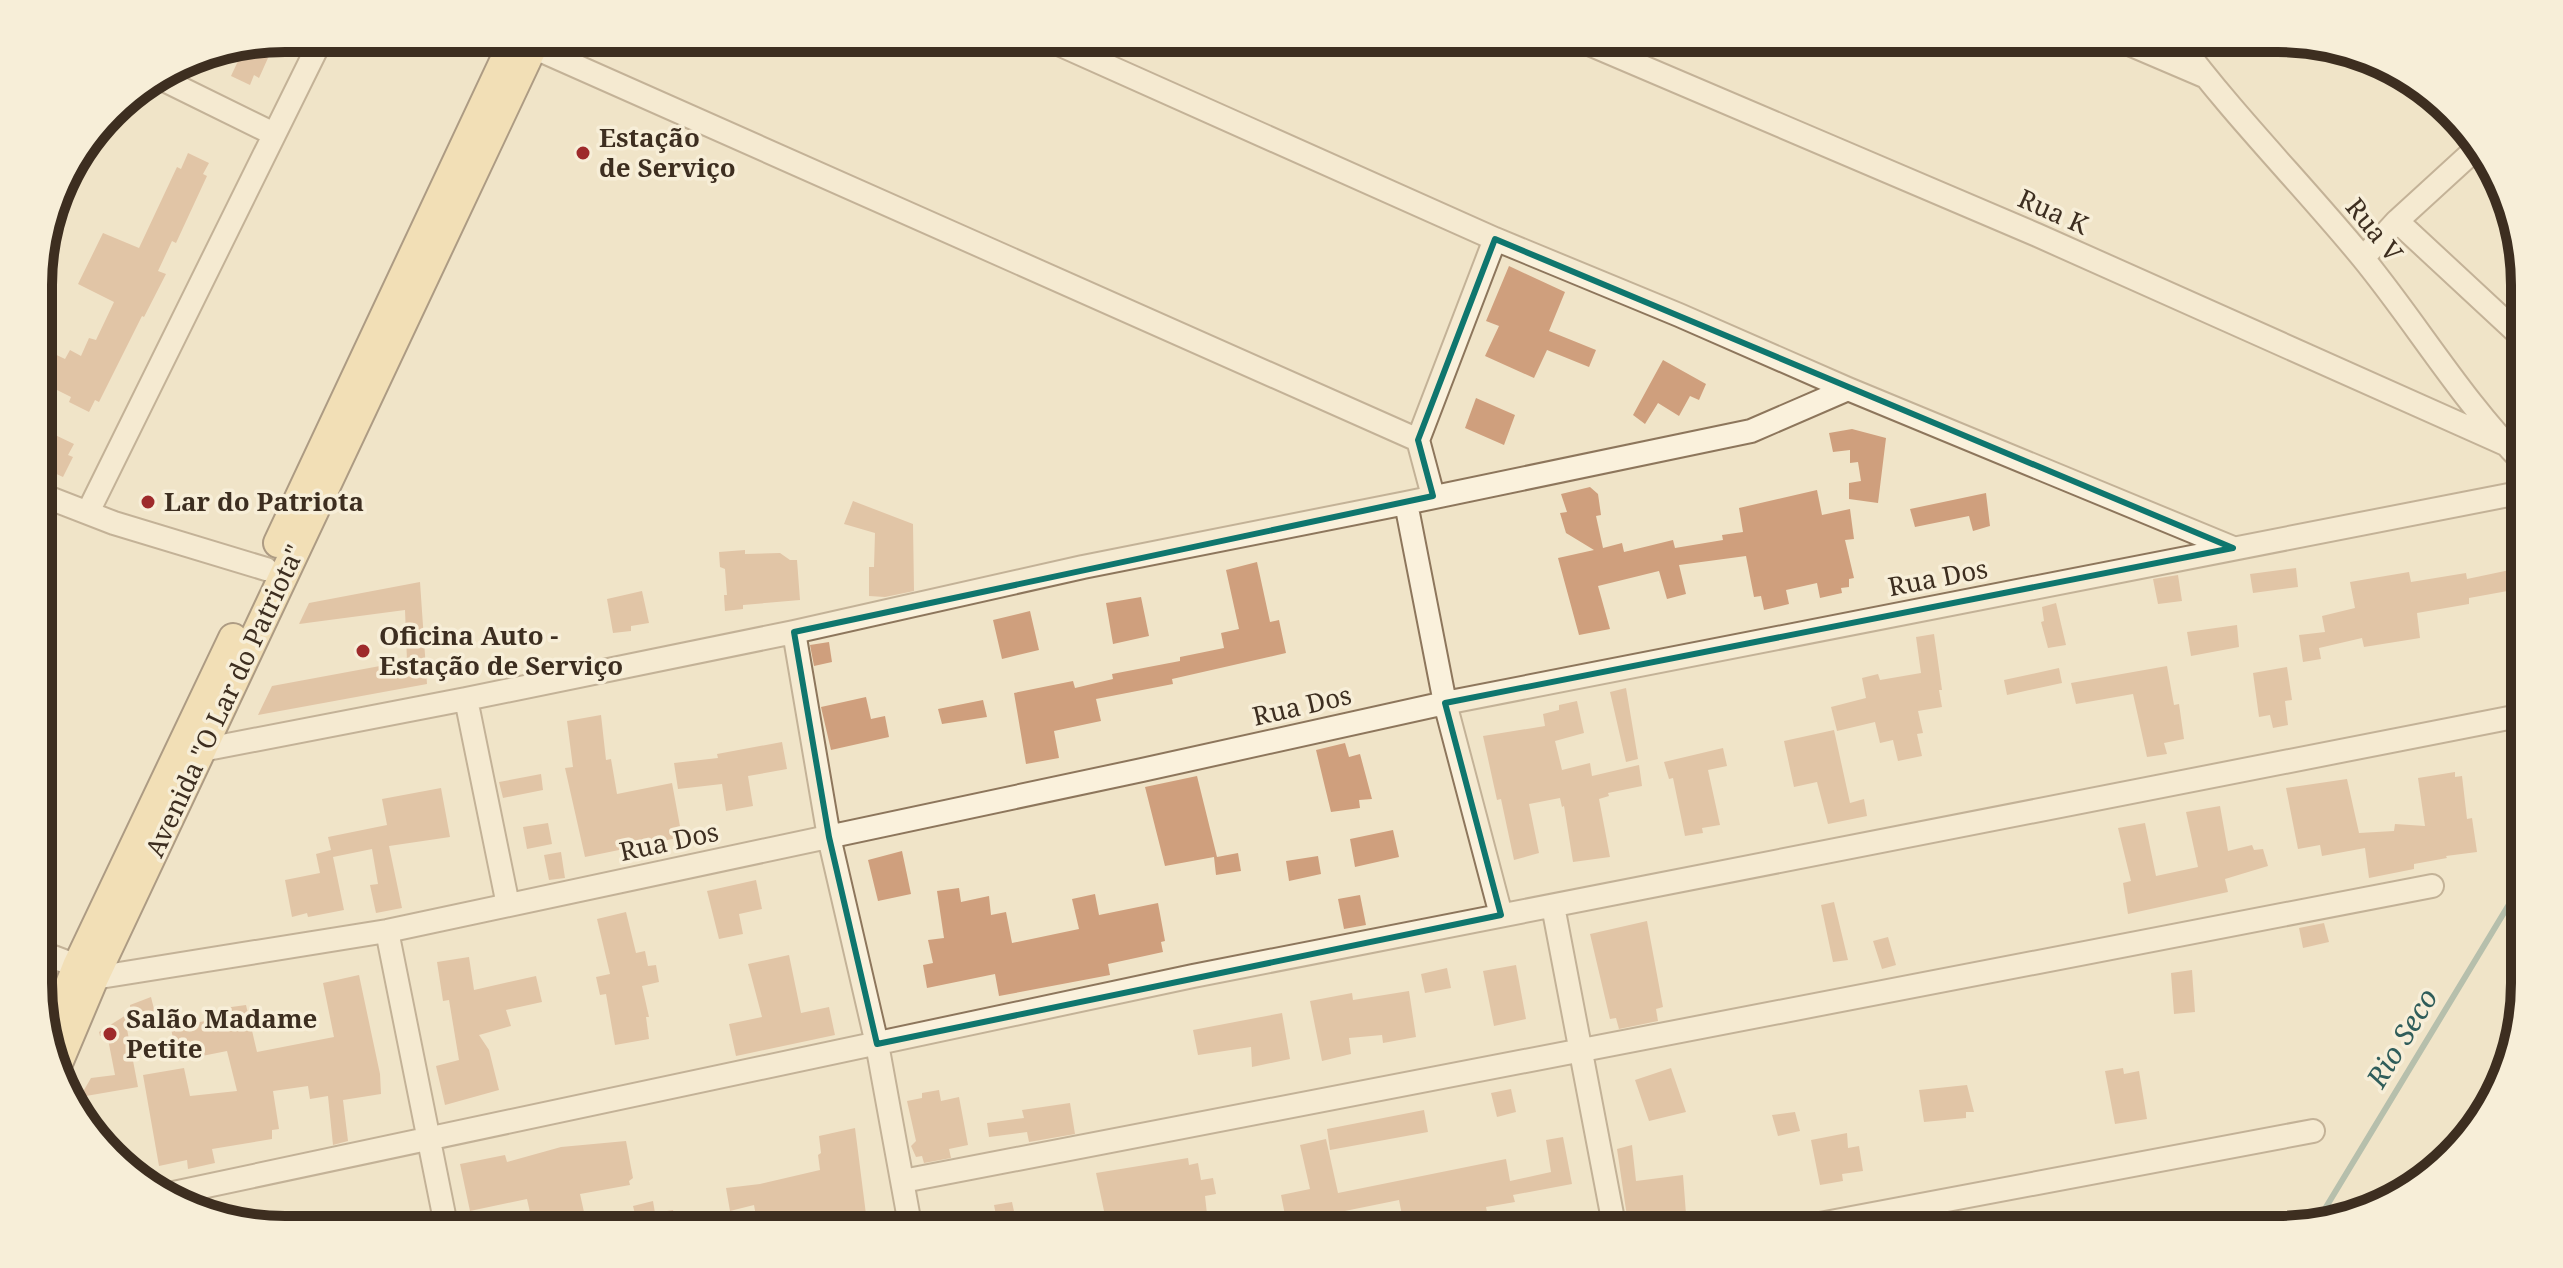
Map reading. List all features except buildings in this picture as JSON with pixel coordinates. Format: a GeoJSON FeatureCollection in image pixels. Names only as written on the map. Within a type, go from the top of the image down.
{"type":"FeatureCollection","features":[{"type":"Feature","properties":{"kind":"main road","name":"Avenida \"O Lar do Patriota\""},"geometry":{"type":"LineString","coordinates":[[62,1050],[85,972],[266,569],[523,52]]}},
{"type":"Feature","properties":{"kind":"main road","name":"Avenida \"O Lar do Patriota\""},"geometry":{"type":"LineString","coordinates":[[56,1024],[202,750],[523,52]]}},
{"type":"Feature","properties":{"kind":"street"},"geometry":{"type":"LineString","coordinates":[[88,512],[315,52]]}},
{"type":"Feature","properties":{"kind":"street"},"geometry":{"type":"LineString","coordinates":[[553,52],[1418,440]]}},
{"type":"Feature","properties":{"kind":"street"},"geometry":{"type":"LineString","coordinates":[[1076,52],[1495,239],[2233,548]]}},
{"type":"Feature","properties":{"kind":"street","name":"Rua K"},"geometry":{"type":"LineString","coordinates":[[1608,52],[2037,235],[2505,444]]}},
{"type":"Feature","properties":{"kind":"street"},"geometry":{"type":"LineString","coordinates":[[2148,52],[2205,76]]}},
{"type":"Feature","properties":{"kind":"street","name":"Rua V"},"geometry":{"type":"LineString","coordinates":[[2187,52],[2363,258],[2511,450]]}},
{"type":"Feature","properties":{"kind":"street"},"geometry":{"type":"LineString","coordinates":[[169,82],[274,134]]}},
{"type":"Feature","properties":{"kind":"street"},"geometry":{"type":"LineString","coordinates":[[2363,258],[2397,221],[2470,154]]}},
{"type":"Feature","properties":{"kind":"street"},"geometry":{"type":"LineString","coordinates":[[2397,221],[2511,327]]}},
{"type":"Feature","properties":{"kind":"street"},"geometry":{"type":"LineString","coordinates":[[1433,496],[1418,440],[1495,239]]}},
{"type":"Feature","properties":{"kind":"street"},"geometry":{"type":"LineString","coordinates":[[202,750],[794,632],[1083,567],[1751,431],[1848,389]]}},
{"type":"Feature","properties":{"kind":"street","name":"Rua Dos"},"geometry":{"type":"LineString","coordinates":[[85,972],[387,931],[1445,703],[2511,495]]}},
{"type":"Feature","properties":{"kind":"street"},"geometry":{"type":"LineString","coordinates":[[52,499],[114,523],[266,569]]}},
{"type":"Feature","properties":{"kind":"street"},"geometry":{"type":"LineString","coordinates":[[1406,503],[1445,703],[1501,915]]}},
{"type":"Feature","properties":{"kind":"street"},"geometry":{"type":"LineString","coordinates":[[794,632],[829,837],[877,1044],[909,1216]]}},
{"type":"Feature","properties":{"kind":"street"},"geometry":{"type":"LineString","coordinates":[[466,699],[508,905]]}},
{"type":"Feature","properties":{"kind":"street"},"geometry":{"type":"LineString","coordinates":[[181,1192],[1193,976],[2511,718]]}},
{"type":"Feature","properties":{"kind":"street"},"geometry":{"type":"LineString","coordinates":[[903,1181],[2432,886]]}},
{"type":"Feature","properties":{"kind":"street"},"geometry":{"type":"LineString","coordinates":[[1553,906],[1612,1216]]}},
{"type":"Feature","properties":{"kind":"street"},"geometry":{"type":"LineString","coordinates":[[387,931],[444,1216]]}},
{"type":"Feature","properties":{"kind":"street"},"geometry":{"type":"LineString","coordinates":[[52,963],[85,972]]}},
{"type":"Feature","properties":{"kind":"street"},"geometry":{"type":"LineString","coordinates":[[1862,1216],[2313,1131]]}},
{"type":"Feature","properties":{"kind":"highlighted area"},"geometry":{"type":"Polygon","coordinates":[[[1495,239],[2233,548],[1445,703],[1501,915],[877,1044],[829,837],[794,632],[1433,496],[1418,440],[1495,239]]]}},
{"type":"Feature","properties":{"kind":"waterway","name":"Rio Seco"},"geometry":{"type":"LineString","coordinates":[[2323,1212],[2511,901]]}},
{"type":"Feature","properties":{"kind":"place","name":"Estação de Serviço"},"geometry":{"type":"Point","coordinates":[583,153]}},
{"type":"Feature","properties":{"kind":"place","name":"Lar do Patriota"},"geometry":{"type":"Point","coordinates":[148,502]}},
{"type":"Feature","properties":{"kind":"place","name":"Oficina Auto - Estação de Serviço"},"geometry":{"type":"Point","coordinates":[363,651]}},
{"type":"Feature","properties":{"kind":"place","name":"Salão Madame Petite"},"geometry":{"type":"Point","coordinates":[110,1034]}}]}
